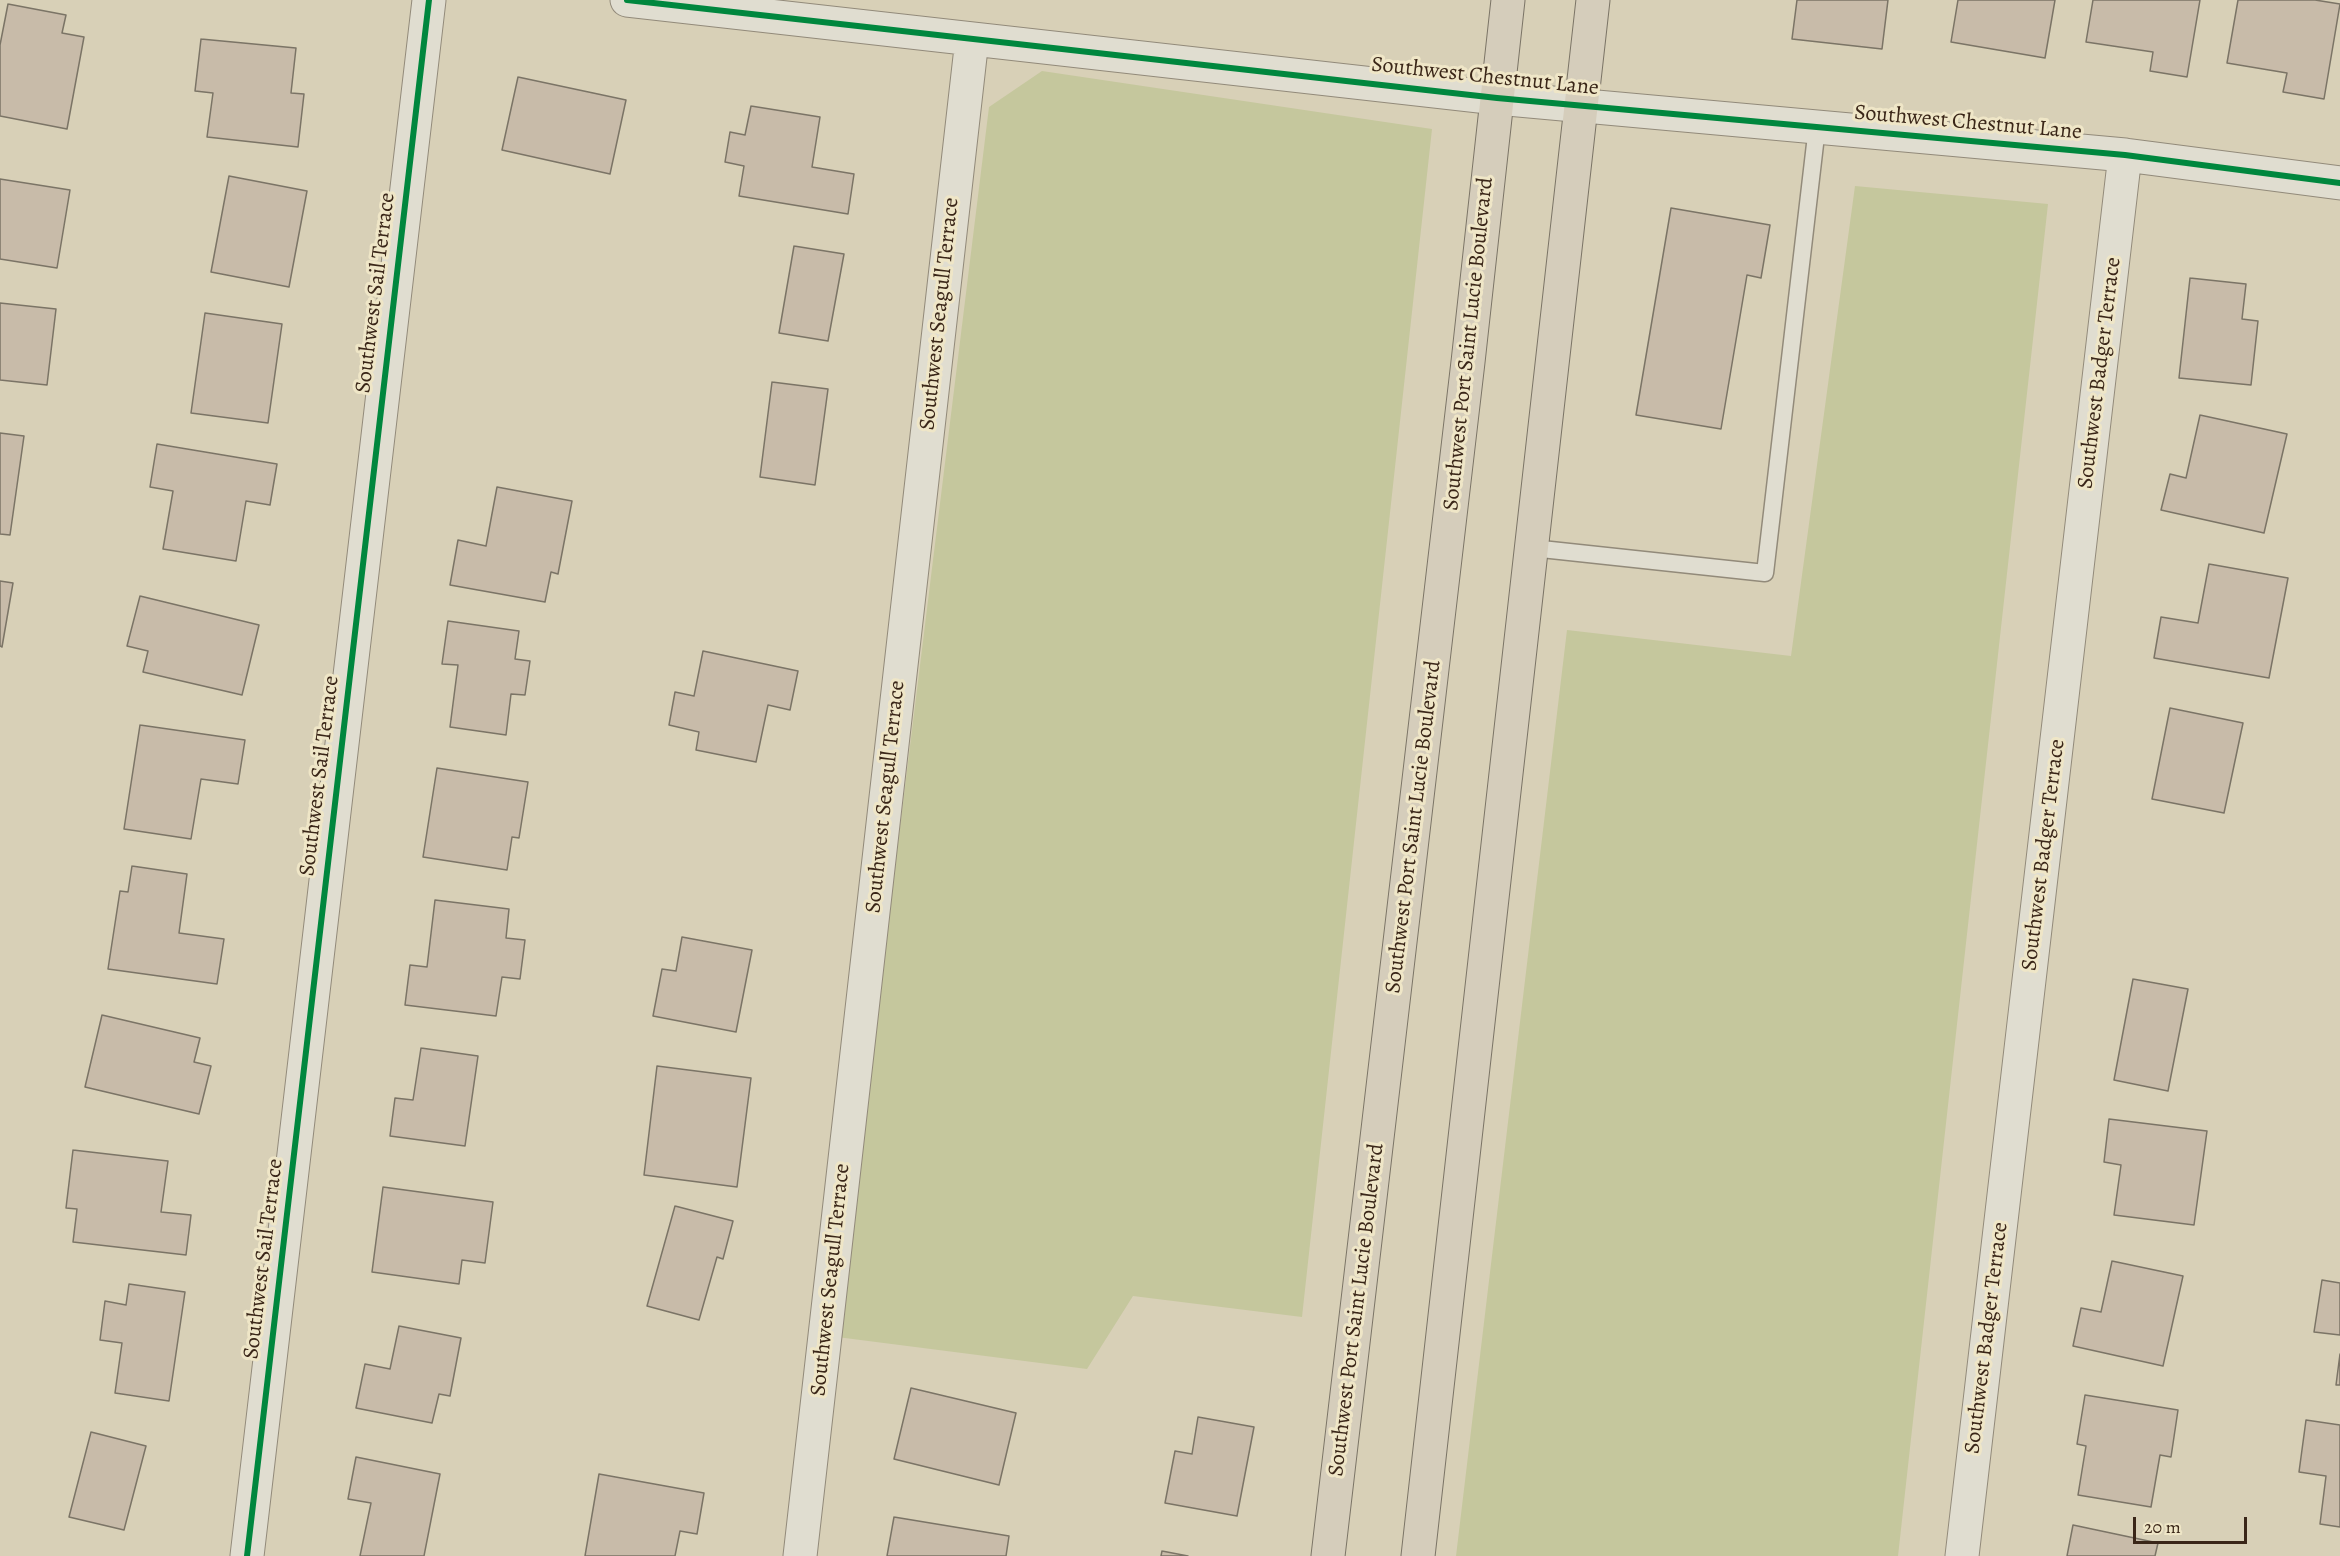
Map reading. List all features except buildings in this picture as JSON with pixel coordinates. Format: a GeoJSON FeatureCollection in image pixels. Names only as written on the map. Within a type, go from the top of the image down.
{"type":"FeatureCollection","features":[{"type":"Feature","properties":{"kind":"main road","name":"Southwest Port Saint Lucie Boulevard"},"geometry":{"type":"LineString","coordinates":[[1328,1556],[1464,398],[1508,0]]}},
{"type":"Feature","properties":{"kind":"main road"},"geometry":{"type":"LineString","coordinates":[[1418,1556],[1593,0]]}},
{"type":"Feature","properties":{"kind":"street","name":"Southwest Sail Terrace"},"geometry":{"type":"LineString","coordinates":[[247,1556],[429,0]]}},
{"type":"Feature","properties":{"kind":"street","name":"Southwest Chestnut Lane"},"geometry":{"type":"LineString","coordinates":[[627,0],[1497,98],[2125,155],[2340,183]]}},
{"type":"Feature","properties":{"kind":"street","name":"Southwest Seagull Terrace"},"geometry":{"type":"LineString","coordinates":[[800,1556],[972,39]]}},
{"type":"Feature","properties":{"kind":"street","name":"Southwest Badger Terrace"},"geometry":{"type":"LineString","coordinates":[[1962,1556],[2125,155]]}},
{"type":"Feature","properties":{"kind":"lane"},"geometry":{"type":"LineString","coordinates":[[1532,549],[1765,573],[1817,127]]}},
{"type":"Feature","properties":{"kind":"green space"},"geometry":{"type":"Polygon","coordinates":[[[1042,71],[1432,129],[1302,1317],[1133,1296],[1087,1369],[837,1337],[989,107],[1042,71]]]}},
{"type":"Feature","properties":{"kind":"green space"},"geometry":{"type":"Polygon","coordinates":[[[1855,186],[2048,204],[1898,1556],[1456,1556],[1567,630],[1791,656],[1855,186]]]}},
{"type":"Feature","properties":{"kind":"cycle path"},"geometry":{"type":"LineString","coordinates":[[247,1556],[429,0]]}},
{"type":"Feature","properties":{"kind":"cycle path"},"geometry":{"type":"LineString","coordinates":[[627,0],[1497,98],[2125,155],[2340,183]]}}]}
